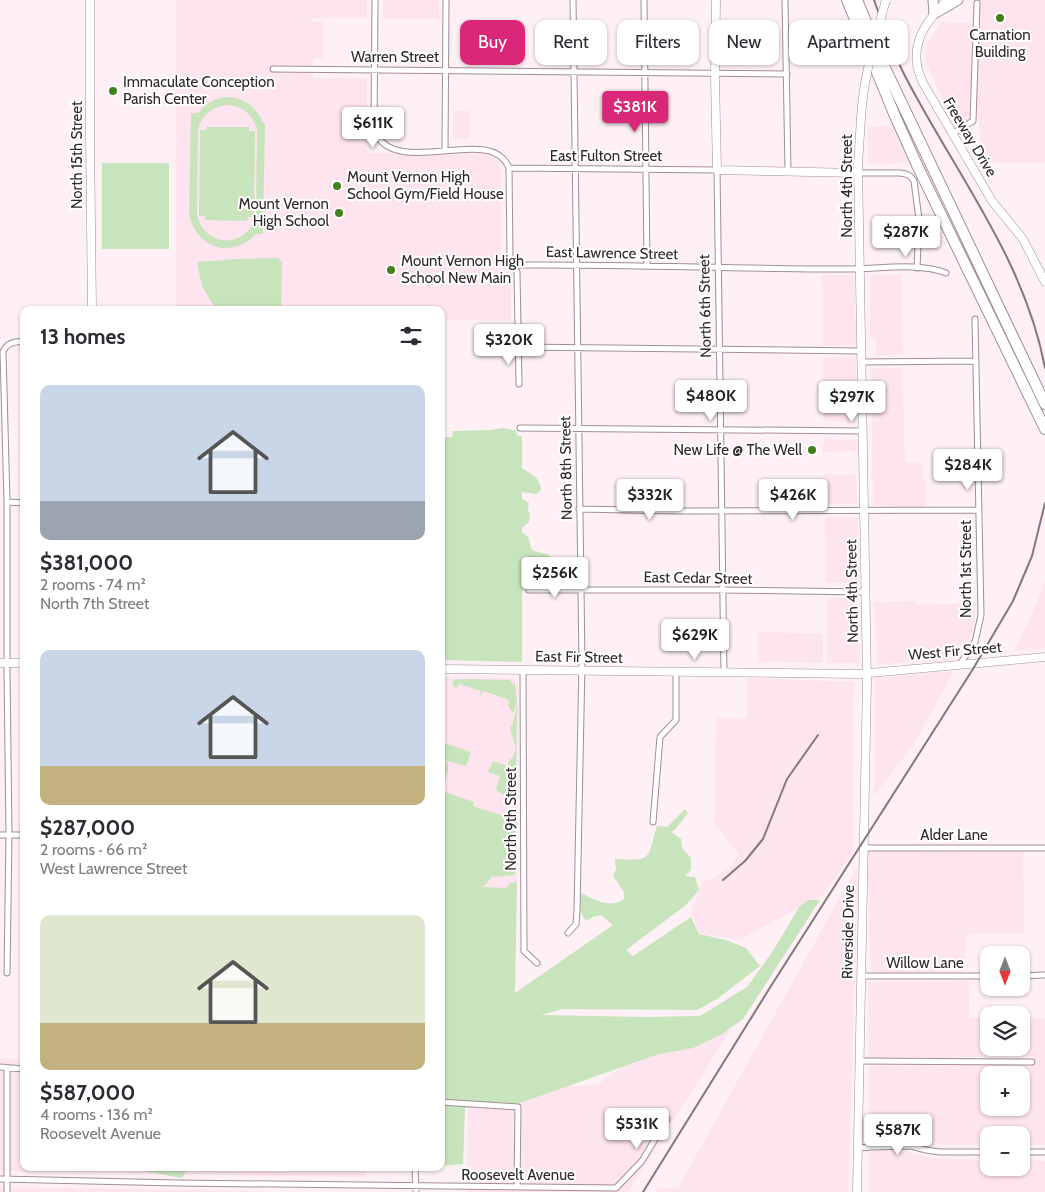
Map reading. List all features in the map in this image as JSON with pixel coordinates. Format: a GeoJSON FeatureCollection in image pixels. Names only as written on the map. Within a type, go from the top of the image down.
{"type":"FeatureCollection","features":[{"type":"Feature","properties":{"kind":"highway"},"geometry":{"type":"LineString","coordinates":[[848,0],[903,133],[1030,386],[1045,404]]}},
{"type":"Feature","properties":{"kind":"highway"},"geometry":{"type":"LineString","coordinates":[[857,0],[886,70],[1030,386],[1045,429]]}},
{"type":"Feature","properties":{"kind":"main road"},"geometry":{"type":"LineString","coordinates":[[933,0],[934,14],[958,0]]}},
{"type":"Feature","properties":{"kind":"street","name":"North 15th Street"},"geometry":{"type":"LineString","coordinates":[[90,0],[92,306]]}},
{"type":"Feature","properties":{"kind":"street"},"geometry":{"type":"LineString","coordinates":[[375,0],[374,127],[376,136],[383,144],[398,152],[488,151],[496,153],[506,161],[509,168],[510,257],[517,272],[519,384]]}},
{"type":"Feature","properties":{"kind":"street"},"geometry":{"type":"LineString","coordinates":[[445,150],[446,0]]}},
{"type":"Feature","properties":{"kind":"street","name":"North 8th Street"},"geometry":{"type":"LineString","coordinates":[[568,933],[576,924],[578,911],[582,670],[573,0]]}},
{"type":"Feature","properties":{"kind":"street"},"geometry":{"type":"LineString","coordinates":[[644,0],[643,73],[647,266]]}},
{"type":"Feature","properties":{"kind":"street","name":"North 6th Street"},"geometry":{"type":"LineString","coordinates":[[716,0],[715,73],[724,672]]}},
{"type":"Feature","properties":{"kind":"street"},"geometry":{"type":"LineString","coordinates":[[785,0],[788,172]]}},
{"type":"Feature","properties":{"kind":"street","name":"North 4th Street"},"geometry":{"type":"LineString","coordinates":[[867,673],[859,173],[864,90],[877,30],[886,0]]}},
{"type":"Feature","properties":{"kind":"street","name":"Freeway Drive"},"geometry":{"type":"LineString","coordinates":[[948,0],[934,14],[918,40],[916,64],[922,83],[992,201],[1022,239],[1045,282]]}},
{"type":"Feature","properties":{"kind":"street"},"geometry":{"type":"LineString","coordinates":[[952,134],[973,121],[976,3]]}},
{"type":"Feature","properties":{"kind":"street","name":"Warren Street"},"geometry":{"type":"LineString","coordinates":[[273,69],[787,74]]}},
{"type":"Feature","properties":{"kind":"street","name":"East Fulton Street"},"geometry":{"type":"LineString","coordinates":[[509,168],[859,173]]}},
{"type":"Feature","properties":{"kind":"street"},"geometry":{"type":"LineString","coordinates":[[859,173],[904,173],[912,177],[919,218],[916,268]]}},
{"type":"Feature","properties":{"kind":"street","name":"East Lawrence Street"},"geometry":{"type":"LineString","coordinates":[[514,265],[916,268],[938,270],[946,273]]}},
{"type":"Feature","properties":{"kind":"street","name":"North 1st Street"},"geometry":{"type":"LineString","coordinates":[[960,664],[975,642],[981,615],[975,319]]}},
{"type":"Feature","properties":{"kind":"street"},"geometry":{"type":"LineString","coordinates":[[6,973],[10,835],[4,663],[8,502],[2,352],[9,343],[20,342]]}},
{"type":"Feature","properties":{"kind":"street"},"geometry":{"type":"LineString","coordinates":[[518,347],[862,351]]}},
{"type":"Feature","properties":{"kind":"street"},"geometry":{"type":"LineString","coordinates":[[862,362],[975,361]]}},
{"type":"Feature","properties":{"kind":"street"},"geometry":{"type":"LineString","coordinates":[[520,428],[863,431]]}},
{"type":"Feature","properties":{"kind":"street"},"geometry":{"type":"LineString","coordinates":[[8,502],[20,503]]}},
{"type":"Feature","properties":{"kind":"street"},"geometry":{"type":"LineString","coordinates":[[579,509],[722,511],[978,510]]}},
{"type":"Feature","properties":{"kind":"street","name":"East Cedar Street"},"geometry":{"type":"LineString","coordinates":[[529,590],[866,592]]}},
{"type":"Feature","properties":{"kind":"street","name":"West Fir Street"},"geometry":{"type":"LineString","coordinates":[[867,673],[1045,658]]}},
{"type":"Feature","properties":{"kind":"street"},"geometry":{"type":"LineString","coordinates":[[4,663],[20,663]]}},
{"type":"Feature","properties":{"kind":"street","name":"East Fir Street"},"geometry":{"type":"LineString","coordinates":[[445,669],[867,673]]}},
{"type":"Feature","properties":{"kind":"street","name":"North 9th Street"},"geometry":{"type":"LineString","coordinates":[[523,670],[524,951],[537,963]]}},
{"type":"Feature","properties":{"kind":"street"},"geometry":{"type":"LineString","coordinates":[[653,822],[660,737],[676,720],[676,672]]}},
{"type":"Feature","properties":{"kind":"street","name":"Riverside Drive"},"geometry":{"type":"LineString","coordinates":[[857,1192],[867,673]]}},
{"type":"Feature","properties":{"kind":"street"},"geometry":{"type":"LineString","coordinates":[[0,835],[20,835]]}},
{"type":"Feature","properties":{"kind":"street","name":"Alder Lane"},"geometry":{"type":"LineString","coordinates":[[864,848],[1045,848]]}},
{"type":"Feature","properties":{"kind":"street","name":"Willow Lane"},"geometry":{"type":"LineString","coordinates":[[861,976],[980,976]]}},
{"type":"Feature","properties":{"kind":"street"},"geometry":{"type":"LineString","coordinates":[[1030,976],[1045,976]]}},
{"type":"Feature","properties":{"kind":"street"},"geometry":{"type":"LineString","coordinates":[[860,1061],[1032,1062]]}},
{"type":"Feature","properties":{"kind":"street"},"geometry":{"type":"LineString","coordinates":[[0,1067],[20,1069]]}},
{"type":"Feature","properties":{"kind":"street"},"geometry":{"type":"LineString","coordinates":[[7,1068],[7,1192]]}},
{"type":"Feature","properties":{"kind":"street"},"geometry":{"type":"LineString","coordinates":[[445,1102],[518,1106],[517,1187]]}},
{"type":"Feature","properties":{"kind":"street","name":"Roosevelt Avenue"},"geometry":{"type":"LineString","coordinates":[[0,1179],[416,1189],[616,1188],[642,1161],[667,1119]]}},
{"type":"Feature","properties":{"kind":"street"},"geometry":{"type":"LineString","coordinates":[[858,1148],[871,1146],[911,1146],[940,1152],[980,1152]]}},
{"type":"Feature","properties":{"kind":"street"},"geometry":{"type":"LineString","coordinates":[[1030,1152],[1045,1152]]}},
{"type":"Feature","properties":{"kind":"street"},"geometry":{"type":"LineString","coordinates":[[415,1171],[416,1189]]}},
{"type":"Feature","properties":{"kind":"street"},"geometry":{"type":"LineString","coordinates":[[264,1184],[264,1192]]}},
{"type":"Feature","properties":{"kind":"shaded area","name":"Mount Vernon High School"},"geometry":{"type":"Polygon","coordinates":[[[176,0],[367,0],[367,18],[313,18],[313,22],[323,22],[323,58],[313,59],[313,78],[367,78],[367,153],[487,154],[498,161],[501,170],[501,271],[511,272],[511,320],[445,320],[445,306],[176,306],[176,0]]]}},
{"type":"Feature","properties":{"kind":"shaded area"},"geometry":{"type":"Polygon","coordinates":[[[383,0],[439,0],[439,19],[383,18],[383,0]]]}},
{"type":"Feature","properties":{"kind":"shaded area"},"geometry":{"type":"Polygon","coordinates":[[[977,0],[1045,0],[1045,163],[983,162],[976,98],[977,0]]]}},
{"type":"Feature","properties":{"kind":"shaded area"},"geometry":{"type":"Polygon","coordinates":[[[941,22],[971,23],[971,115],[968,142],[951,118],[926,62],[926,49],[941,22]]]}},
{"type":"Feature","properties":{"kind":"shaded area"},"geometry":{"type":"Polygon","coordinates":[[[454,111],[470,111],[470,139],[453,138],[454,111]]]}},
{"type":"Feature","properties":{"kind":"shaded area"},"geometry":{"type":"Polygon","coordinates":[[[891,126],[908,162],[894,164],[868,163],[868,127],[891,126]]]}},
{"type":"Feature","properties":{"kind":"shaded area"},"geometry":{"type":"Polygon","coordinates":[[[901,274],[903,355],[876,355],[876,338],[870,338],[870,275],[901,274]]]}},
{"type":"Feature","properties":{"kind":"shaded area"},"geometry":{"type":"Polygon","coordinates":[[[822,275],[854,275],[856,345],[823,346],[822,275]]]}},
{"type":"Feature","properties":{"kind":"shaded area"},"geometry":{"type":"Polygon","coordinates":[[[823,357],[856,357],[856,422],[824,421],[823,357]]]}},
{"type":"Feature","properties":{"kind":"shaded area"},"geometry":{"type":"Polygon","coordinates":[[[871,368],[902,368],[905,462],[922,462],[923,479],[926,480],[926,507],[873,506],[871,368]]]}},
{"type":"Feature","properties":{"kind":"shaded area"},"geometry":{"type":"Polygon","coordinates":[[[824,439],[857,440],[857,451],[822,452],[824,439]]]}},
{"type":"Feature","properties":{"kind":"shaded area"},"geometry":{"type":"Polygon","coordinates":[[[823,474],[856,475],[857,504],[823,504],[823,474]]]}},
{"type":"Feature","properties":{"kind":"shaded area"},"geometry":{"type":"Polygon","coordinates":[[[825,517],[858,518],[859,583],[826,582],[825,517]]]}},
{"type":"Feature","properties":{"kind":"shaded area"},"geometry":{"type":"Polygon","coordinates":[[[1045,580],[1045,648],[1014,651],[1031,617],[1045,580]]]}},
{"type":"Feature","properties":{"kind":"shaded area"},"geometry":{"type":"Polygon","coordinates":[[[827,598],[858,598],[860,663],[827,663],[827,598]]]}},
{"type":"Feature","properties":{"kind":"shaded area"},"geometry":{"type":"Polygon","coordinates":[[[916,601],[917,605],[976,603],[974,625],[969,642],[959,658],[951,660],[878,664],[874,602],[916,601]]]}},
{"type":"Feature","properties":{"kind":"shaded area"},"geometry":{"type":"Polygon","coordinates":[[[758,632],[823,634],[823,663],[758,662],[758,632]]]}},
{"type":"Feature","properties":{"kind":"shaded area"},"geometry":{"type":"Polygon","coordinates":[[[954,671],[914,744],[874,796],[875,678],[954,671]]]}},
{"type":"Feature","properties":{"kind":"shaded area"},"geometry":{"type":"Polygon","coordinates":[[[445,677],[513,678],[516,680],[519,691],[517,895],[445,894],[445,677]]]}},
{"type":"Feature","properties":{"kind":"shaded area"},"geometry":{"type":"Polygon","coordinates":[[[746,678],[854,682],[853,851],[823,895],[739,940],[700,933],[691,913],[701,884],[730,868],[739,854],[714,824],[716,718],[747,718],[746,678]]]}},
{"type":"Feature","properties":{"kind":"shaded area"},"geometry":{"type":"Polygon","coordinates":[[[867,849],[924,849],[924,852],[1023,851],[1024,934],[966,934],[965,971],[875,973],[871,970],[867,849]]]}},
{"type":"Feature","properties":{"kind":"shaded area"},"geometry":{"type":"Polygon","coordinates":[[[858,865],[848,1192],[656,1192],[658,1188],[678,1188],[858,865]]]}},
{"type":"Feature","properties":{"kind":"shaded area"},"geometry":{"type":"Polygon","coordinates":[[[969,981],[969,1018],[980,1018],[980,1056],[1030,1056],[1030,1018],[1045,1018],[1045,1145],[1030,1145],[1030,1126],[980,1126],[980,1145],[933,1145],[912,1138],[869,1139],[869,1066],[1033,1065],[1034,1056],[869,1058],[868,982],[969,981]]]}},
{"type":"Feature","properties":{"kind":"shaded area"},"geometry":{"type":"Polygon","coordinates":[[[731,1029],[628,1192],[467,1192],[468,1099],[545,1088],[597,1085],[626,1064],[731,1029]]]}},
{"type":"Feature","properties":{"kind":"shaded area"},"geometry":{"type":"Polygon","coordinates":[[[0,1058],[20,1060],[20,1171],[365,1171],[365,1177],[0,1171],[0,1058]]]}},
{"type":"Feature","properties":{"kind":"shaded area"},"geometry":{"type":"Polygon","coordinates":[[[873,1151],[907,1151],[930,1158],[980,1160],[980,1176],[1030,1176],[1030,1160],[1045,1161],[1045,1192],[870,1192],[869,1155],[873,1151]]]}},
{"type":"Feature","properties":{"kind":"shaded area"},"geometry":{"type":"Polygon","coordinates":[[[0,1187],[247,1191],[250,1192],[0,1192],[0,1187]]]}},
{"type":"Feature","properties":{"kind":"green space"},"geometry":{"type":"Polygon","coordinates":[[[226,97],[237,98],[247,103],[258,113],[265,124],[263,234],[256,234],[236,247],[226,248],[216,247],[199,236],[189,215],[191,113],[198,113],[213,101],[226,97]],[[231,105],[214,109],[206,115],[202,119],[198,130],[197,216],[202,227],[210,235],[218,239],[228,240],[246,233],[252,225],[256,213],[257,130],[248,113],[231,105]]]}},
{"type":"Feature","properties":{"kind":"green space"},"geometry":{"type":"Polygon","coordinates":[[[207,127],[249,127],[249,131],[255,131],[254,217],[248,217],[247,221],[205,220],[205,216],[199,216],[200,130],[206,130],[207,127]]]}},
{"type":"Feature","properties":{"kind":"green space"},"geometry":{"type":"Polygon","coordinates":[[[102,163],[169,163],[169,249],[102,249],[102,163]]]}},
{"type":"Feature","properties":{"kind":"green space"},"geometry":{"type":"Polygon","coordinates":[[[278,258],[282,262],[281,306],[214,306],[202,286],[197,262],[278,258]]]}},
{"type":"Feature","properties":{"kind":"green space"},"geometry":{"type":"Polygon","coordinates":[[[502,428],[515,430],[518,436],[522,436],[522,468],[534,476],[539,482],[541,490],[536,494],[522,492],[522,499],[529,503],[528,511],[530,513],[529,522],[522,528],[522,532],[528,537],[532,550],[549,555],[549,557],[541,557],[531,567],[527,587],[522,590],[522,662],[445,660],[445,437],[452,437],[453,431],[502,428]]]}},
{"type":"Feature","properties":{"kind":"green space"},"geometry":{"type":"Polygon","coordinates":[[[453,680],[510,680],[513,685],[515,683],[517,702],[513,713],[508,706],[509,700],[483,691],[481,696],[481,691],[459,684],[456,688],[453,685],[453,680]]]}},
{"type":"Feature","properties":{"kind":"green space"},"geometry":{"type":"Polygon","coordinates":[[[517,705],[516,795],[504,795],[496,790],[500,776],[488,772],[493,761],[507,766],[510,759],[512,759],[516,749],[510,728],[517,705]]]}},
{"type":"Feature","properties":{"kind":"green space"},"geometry":{"type":"Polygon","coordinates":[[[445,743],[471,752],[466,766],[445,760],[445,743]]]}},
{"type":"Feature","properties":{"kind":"green space"},"geometry":{"type":"Polygon","coordinates":[[[445,761],[448,763],[445,782],[445,761]]]}},
{"type":"Feature","properties":{"kind":"green space"},"geometry":{"type":"Polygon","coordinates":[[[445,792],[474,802],[473,806],[515,820],[515,875],[492,877],[483,887],[506,888],[511,883],[517,882],[515,993],[613,925],[601,915],[586,921],[581,913],[581,893],[597,901],[608,903],[619,902],[624,899],[624,892],[613,876],[616,869],[615,859],[636,859],[646,856],[652,846],[657,826],[667,827],[685,809],[688,813],[675,830],[671,832],[681,839],[682,848],[691,858],[691,870],[685,876],[695,877],[699,890],[686,905],[626,950],[633,956],[691,917],[699,934],[726,940],[746,948],[760,966],[717,999],[697,1010],[562,1009],[541,1015],[700,1016],[747,987],[773,951],[799,907],[808,900],[820,900],[743,1019],[722,1034],[693,1048],[659,1054],[517,1104],[465,1108],[463,1164],[445,1166],[445,792]]]}},
{"type":"Feature","properties":{"kind":"green space"},"geometry":{"type":"Polygon","coordinates":[[[144,1171],[186,1171],[182,1178],[144,1171]]]}},
{"type":"Feature","properties":{"kind":"railway"},"geometry":{"type":"LineString","coordinates":[[874,0],[904,74],[1005,252],[1035,328],[1045,368]]}},
{"type":"Feature","properties":{"kind":"railway"},"geometry":{"type":"LineString","coordinates":[[643,1192],[771,986],[973,669],[1013,601],[1032,556],[1045,503]]}},
{"type":"Feature","properties":{"kind":"railway"},"geometry":{"type":"LineString","coordinates":[[723,880],[745,861],[763,839],[787,779],[818,735]]}},
{"type":"Feature","properties":{"kind":"place","name":"Carnation Building"},"geometry":{"type":"Point","coordinates":[1000,18]}},
{"type":"Feature","properties":{"kind":"place","name":"Immaculate Conception Parish Center"},"geometry":{"type":"Point","coordinates":[113,91]}},
{"type":"Feature","properties":{"kind":"place","name":"Mount Vernon High School Gym/Field House"},"geometry":{"type":"Point","coordinates":[337,186]}},
{"type":"Feature","properties":{"kind":"place","name":"Mount Vernon High School"},"geometry":{"type":"Point","coordinates":[339,213]}},
{"type":"Feature","properties":{"kind":"place","name":"Mount Vernon High School New Main"},"geometry":{"type":"Point","coordinates":[391,270]}},
{"type":"Feature","properties":{"kind":"place","name":"New Life @ The Well"},"geometry":{"type":"Point","coordinates":[812,450]}}]}
